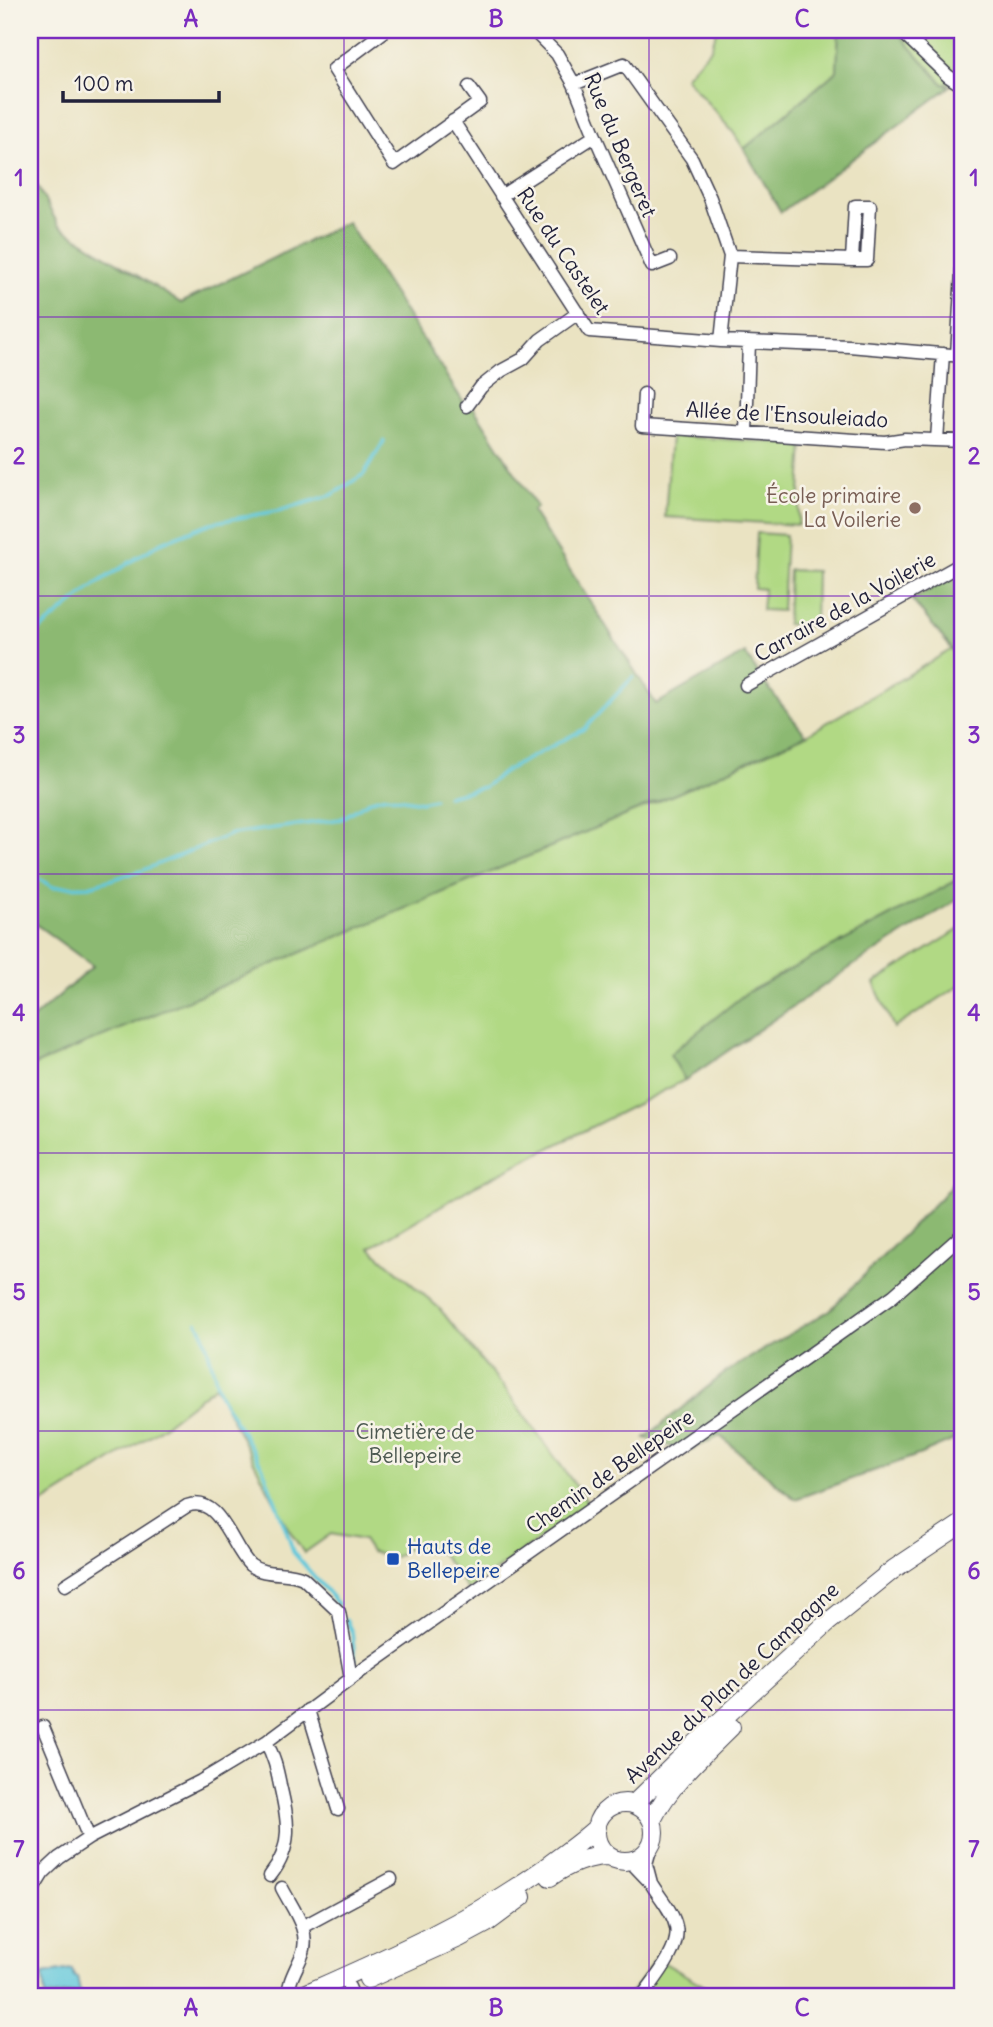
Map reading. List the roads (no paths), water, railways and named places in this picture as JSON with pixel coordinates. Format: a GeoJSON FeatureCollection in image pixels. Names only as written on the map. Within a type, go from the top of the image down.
{"type":"FeatureCollection","features":[{"type":"Feature","properties":{"kind":"main road","name":"Avenue du Plan de Campagne"},"geometry":{"type":"LineString","coordinates":[[634,1804],[827,1623],[894,1569],[963,1522]]}},
{"type":"Feature","properties":{"kind":"main road","name":"Avenue du Plan de Campagne"},"geometry":{"type":"LineString","coordinates":[[652,1820],[682,1777],[729,1728],[842,1623],[885,1588],[963,1536]]}},
{"type":"Feature","properties":{"kind":"main road"},"geometry":{"type":"LineString","coordinates":[[326,1997],[351,1992],[487,1923],[578,1860],[609,1856],[630,1861],[646,1853],[654,1838],[652,1820],[634,1804],[614,1805],[600,1818],[597,1827],[599,1844],[609,1856]]}},
{"type":"Feature","properties":{"kind":"main road"},"geometry":{"type":"LineString","coordinates":[[298,1997],[412,1947],[483,1910],[583,1840],[597,1827]]}},
{"type":"Feature","properties":{"kind":"street"},"geometry":{"type":"LineString","coordinates":[[386,30],[334,69],[394,164],[480,102],[469,86]]}},
{"type":"Feature","properties":{"kind":"street","name":"Rue du Bergeret"},"geometry":{"type":"LineString","coordinates":[[533,30],[557,54],[574,84],[652,266],[670,259]]}},
{"type":"Feature","properties":{"kind":"street"},"geometry":{"type":"LineString","coordinates":[[900,30],[948,76],[963,86]]}},
{"type":"Feature","properties":{"kind":"street"},"geometry":{"type":"LineString","coordinates":[[574,84],[624,64],[692,159],[710,198],[730,256],[721,341],[812,344],[960,356],[963,255]]}},
{"type":"Feature","properties":{"kind":"street","name":"Rue du Castelet"},"geometry":{"type":"LineString","coordinates":[[453,121],[589,331],[721,341]]}},
{"type":"Feature","properties":{"kind":"street"},"geometry":{"type":"LineString","coordinates":[[501,196],[595,136]]}},
{"type":"Feature","properties":{"kind":"street"},"geometry":{"type":"LineString","coordinates":[[730,256],[852,260]]}},
{"type":"Feature","properties":{"kind":"street"},"geometry":{"type":"LineString","coordinates":[[467,406],[481,387],[523,359],[540,340],[578,313]]}},
{"type":"Feature","properties":{"kind":"street"},"geometry":{"type":"LineString","coordinates":[[746,433],[749,342]]}},
{"type":"Feature","properties":{"kind":"street"},"geometry":{"type":"LineString","coordinates":[[937,440],[943,354]]}},
{"type":"Feature","properties":{"kind":"street","name":"Allée de l'Ensouleiado"},"geometry":{"type":"LineString","coordinates":[[644,394],[642,426],[873,441],[963,441]]}},
{"type":"Feature","properties":{"kind":"street","name":"Carraire de la Voilerie"},"geometry":{"type":"LineString","coordinates":[[746,685],[963,563]]}},
{"type":"Feature","properties":{"kind":"street","name":"Chemin de Bellepeire"},"geometry":{"type":"LineString","coordinates":[[30,1894],[50,1865],[89,1838],[201,1781],[266,1742],[351,1678],[893,1296],[963,1234]]}},
{"type":"Feature","properties":{"kind":"street"},"geometry":{"type":"LineString","coordinates":[[65,1585],[187,1506],[202,1503],[211,1508],[249,1564],[266,1572],[297,1574],[339,1612],[351,1678]]}},
{"type":"Feature","properties":{"kind":"street"},"geometry":{"type":"LineString","coordinates":[[308,1710],[338,1809]]}},
{"type":"Feature","properties":{"kind":"street"},"geometry":{"type":"LineString","coordinates":[[43,1727],[89,1838]]}},
{"type":"Feature","properties":{"kind":"street"},"geometry":{"type":"LineString","coordinates":[[266,1742],[274,1760],[288,1820],[286,1842],[270,1876]]}},
{"type":"Feature","properties":{"kind":"street"},"geometry":{"type":"LineString","coordinates":[[650,1883],[646,1864],[651,1846]]}},
{"type":"Feature","properties":{"kind":"street"},"geometry":{"type":"LineString","coordinates":[[630,1861],[650,1883],[670,1913],[677,1935],[668,1960],[642,1997]]}},
{"type":"Feature","properties":{"kind":"street"},"geometry":{"type":"LineString","coordinates":[[302,1927],[391,1879]]}},
{"type":"Feature","properties":{"kind":"street"},"geometry":{"type":"LineString","coordinates":[[282,1888],[305,1934],[305,1945],[289,1985],[288,1997]]}},
{"type":"Feature","properties":{"kind":"water"},"geometry":{"type":"Polygon","coordinates":[[[72,1969],[80,1992],[45,1997],[43,1974],[72,1969]]]}},
{"type":"Feature","properties":{"kind":"waterway"},"geometry":{"type":"LineString","coordinates":[[30,638],[96,584],[160,543],[211,523],[282,510],[332,495],[364,474],[384,441]]}},
{"type":"Feature","properties":{"kind":"waterway"},"geometry":{"type":"LineString","coordinates":[[447,796],[484,787],[507,770],[584,729],[633,677]]}},
{"type":"Feature","properties":{"kind":"waterway"},"geometry":{"type":"LineString","coordinates":[[30,874],[53,887],[89,886],[141,871],[232,834],[341,819],[371,800],[386,796],[421,802],[434,799]]}},
{"type":"Feature","properties":{"kind":"waterway"},"geometry":{"type":"LineString","coordinates":[[197,1322],[204,1335],[220,1395],[263,1468],[293,1552],[338,1604]]}},
{"type":"Feature","properties":{"kind":"waterway"},"geometry":{"type":"LineString","coordinates":[[346,1620],[352,1632],[355,1660]]}},
{"type":"Feature","properties":{"kind":"place","name":"École primaire La Voilerie"},"geometry":{"type":"Point","coordinates":[915,508]}},
{"type":"Feature","properties":{"kind":"place","name":"Hauts de Bellepeire"},"geometry":{"type":"Point","coordinates":[393,1559]}},
{"type":"Feature","properties":{"kind":"park label","name":"Cimetière de Bellepeire"},"geometry":{"type":"Point","coordinates":[415,1444]}}]}
